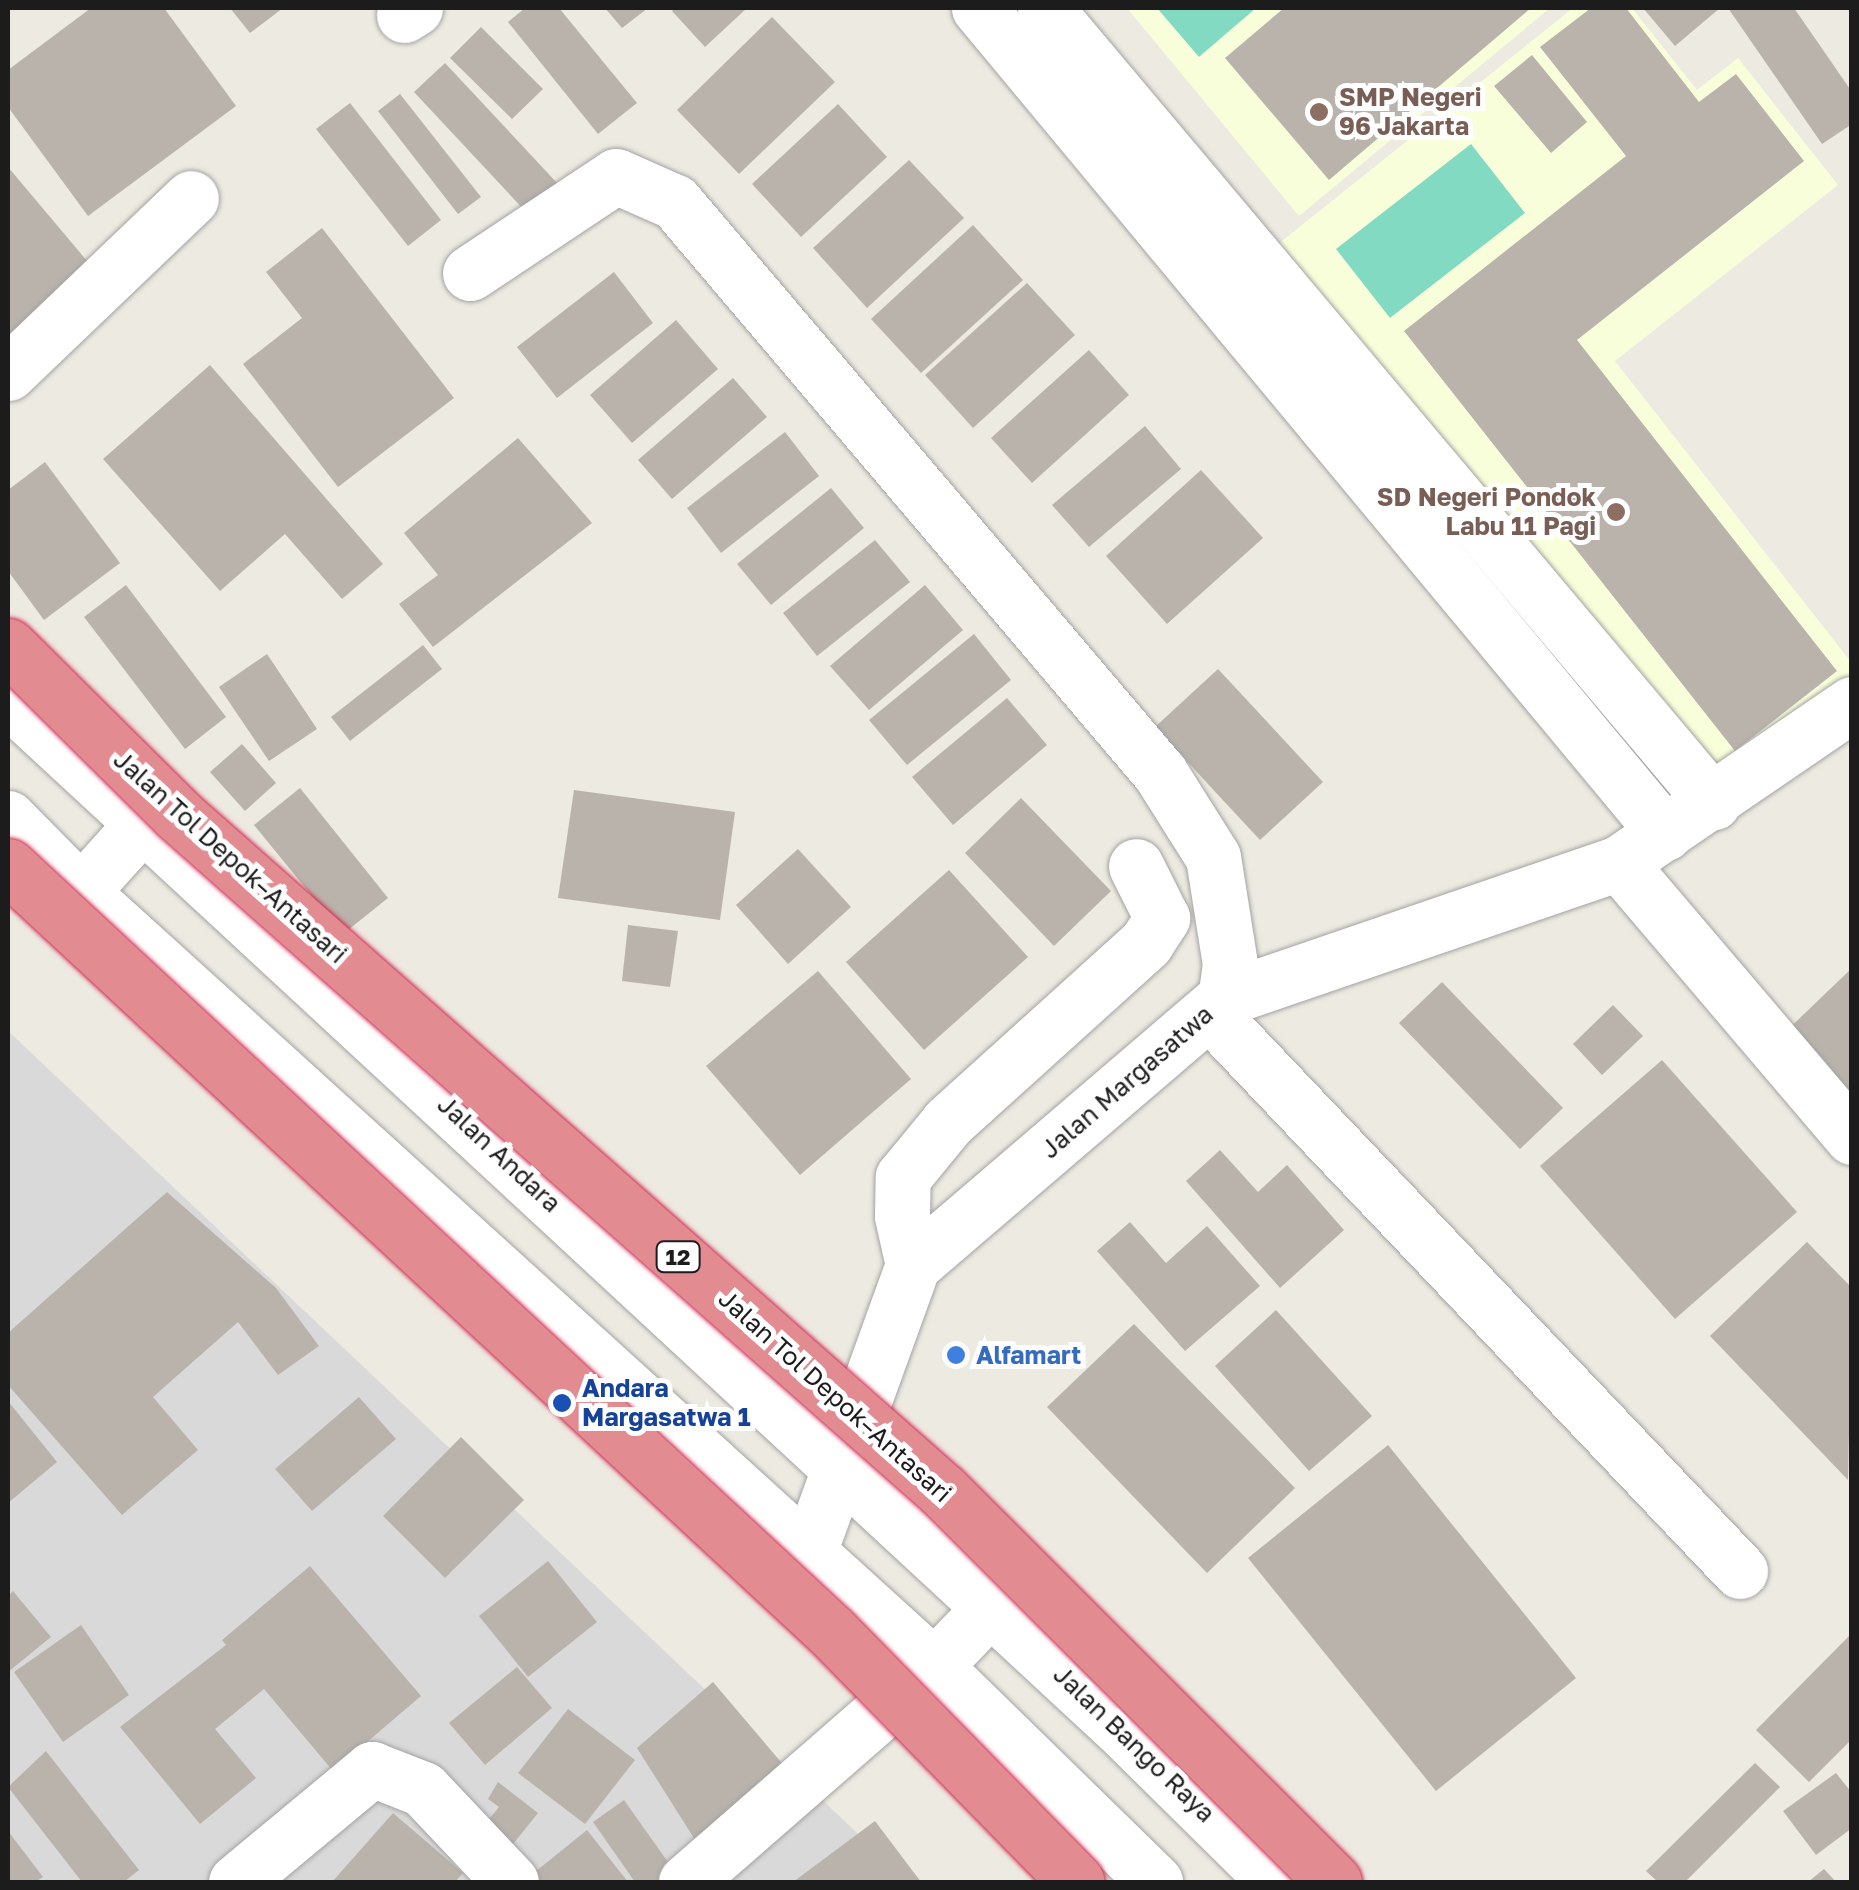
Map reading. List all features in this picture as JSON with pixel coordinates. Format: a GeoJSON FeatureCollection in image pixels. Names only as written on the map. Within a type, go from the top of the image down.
{"type":"FeatureCollection","features":[{"type":"Feature","properties":{"kind":"highway","name":"Jalan Tol Depok–Antasari"},"geometry":{"type":"LineString","coordinates":[[8,646],[176,814],[943,1491],[1334,1882]]}},
{"type":"Feature","properties":{"kind":"highway"},"geometry":{"type":"LineString","coordinates":[[8,866],[831,1631],[1078,1882]]}},
{"type":"Feature","properties":{"kind":"street"},"geometry":{"type":"LineString","coordinates":[[979,8],[1330,345],[1713,802]]}},
{"type":"Feature","properties":{"kind":"street"},"geometry":{"type":"LineString","coordinates":[[1045,8],[1288,380],[1665,834]]}},
{"type":"Feature","properties":{"kind":"street"},"geometry":{"type":"LineString","coordinates":[[470,273],[616,176],[675,202],[1160,773],[1213,857],[1230,964],[1217,1005],[1740,1571]]}},
{"type":"Feature","properties":{"kind":"street"},"geometry":{"type":"LineString","coordinates":[[8,373],[191,198]]}},
{"type":"Feature","properties":{"kind":"street"},"geometry":{"type":"LineString","coordinates":[[1288,380],[1330,345]]}},
{"type":"Feature","properties":{"kind":"street","name":"Jalan Andara"},"geometry":{"type":"LineString","coordinates":[[8,699],[990,1608]]}},
{"type":"Feature","properties":{"kind":"street","name":"Jalan Margasatwa"},"geometry":{"type":"LineString","coordinates":[[809,1552],[836,1466],[913,1265],[1217,1005],[1619,863],[1852,704]]}},
{"type":"Feature","properties":{"kind":"street"},"geometry":{"type":"LineString","coordinates":[[8,818],[81,892],[934,1666],[1155,1882]]}},
{"type":"Feature","properties":{"kind":"street"},"geometry":{"type":"LineString","coordinates":[[81,892],[142,824]]}},
{"type":"Feature","properties":{"kind":"street"},"geometry":{"type":"LineString","coordinates":[[1619,863],[1852,1137]]}},
{"type":"Feature","properties":{"kind":"street"},"geometry":{"type":"LineString","coordinates":[[913,1265],[902,1216],[903,1176],[948,1122],[1146,943],[1162,918],[1136,866]]}},
{"type":"Feature","properties":{"kind":"street"},"geometry":{"type":"LineString","coordinates":[[686,1882],[934,1666],[990,1608]]}},
{"type":"Feature","properties":{"kind":"street","name":"Jalan Bango Raya"},"geometry":{"type":"LineString","coordinates":[[990,1608],[1267,1879]]}},
{"type":"Feature","properties":{"kind":"street"},"geometry":{"type":"LineString","coordinates":[[236,1882],[372,1770],[423,1790],[511,1882]]}},
{"type":"Feature","properties":{"kind":"shaded area","name":"SMP Negeri 96 Jakarta"},"geometry":{"type":"Polygon","coordinates":[[[1127,8],[1550,8],[1299,216],[1127,8]]]}},
{"type":"Feature","properties":{"kind":"shaded area","name":"SD Negeri Pondok Labu 11 Pagi"},"geometry":{"type":"Polygon","coordinates":[[[1573,8],[1632,8],[1697,90],[1738,58],[1838,185],[1615,361],[1851,662],[1851,677],[1726,773],[1272,249],[1573,8]]]}},
{"type":"Feature","properties":{"kind":"shaded area"},"geometry":{"type":"Polygon","coordinates":[[[8,1031],[909,1882],[8,1882],[8,1031]]]}},
{"type":"Feature","properties":{"kind":"green space"},"geometry":{"type":"Polygon","coordinates":[[[1157,8],[1256,8],[1199,57],[1157,8]]]}},
{"type":"Feature","properties":{"kind":"green space"},"geometry":{"type":"Polygon","coordinates":[[[1471,144],[1525,213],[1390,318],[1336,249],[1471,144]]]}},
{"type":"Feature","properties":{"kind":"building"},"geometry":{"type":"Polygon","coordinates":[[[91,8],[164,8],[236,106],[88,216],[8,107],[8,70],[91,8]]]}},
{"type":"Feature","properties":{"kind":"building"},"geometry":{"type":"Polygon","coordinates":[[[230,8],[283,8],[250,33],[230,8]]]}},
{"type":"Feature","properties":{"kind":"building"},"geometry":{"type":"Polygon","coordinates":[[[525,8],[559,8],[637,103],[598,134],[508,22],[525,8]]]}},
{"type":"Feature","properties":{"kind":"building"},"geometry":{"type":"Polygon","coordinates":[[[605,8],[648,8],[622,28],[605,8]]]}},
{"type":"Feature","properties":{"kind":"building"},"geometry":{"type":"Polygon","coordinates":[[[747,8],[705,47],[672,11],[747,8]]]}},
{"type":"Feature","properties":{"kind":"building","name":"SMP Negeri 96 Jakarta"},"geometry":{"type":"Polygon","coordinates":[[[1284,8],[1531,8],[1329,180],[1225,58],[1284,8]]]}},
{"type":"Feature","properties":{"kind":"building"},"geometry":{"type":"Polygon","coordinates":[[[1591,8],[1626,8],[1699,102],[1736,74],[1804,161],[1577,340],[1837,671],[1735,751],[1404,331],[1626,156],[1540,47],[1591,8]]]}},
{"type":"Feature","properties":{"kind":"building"},"geometry":{"type":"Polygon","coordinates":[[[1643,8],[1720,8],[1675,46],[1643,8]]]}},
{"type":"Feature","properties":{"kind":"building"},"geometry":{"type":"Polygon","coordinates":[[[1728,8],[1794,8],[1852,92],[1852,124],[1822,144],[1728,8]]]}},
{"type":"Feature","properties":{"kind":"building"},"geometry":{"type":"Polygon","coordinates":[[[772,17],[835,82],[739,174],[677,110],[772,17]]]}},
{"type":"Feature","properties":{"kind":"building"},"geometry":{"type":"Polygon","coordinates":[[[481,27],[543,89],[512,119],[450,58],[481,27]]]}},
{"type":"Feature","properties":{"kind":"building"},"geometry":{"type":"Polygon","coordinates":[[[1532,55],[1587,122],[1551,153],[1494,86],[1532,55]]]}},
{"type":"Feature","properties":{"kind":"building"},"geometry":{"type":"Polygon","coordinates":[[[445,63],[558,184],[526,212],[414,92],[445,63]]]}},
{"type":"Feature","properties":{"kind":"building"},"geometry":{"type":"Polygon","coordinates":[[[400,94],[481,197],[458,214],[378,111],[400,94]]]}},
{"type":"Feature","properties":{"kind":"building"},"geometry":{"type":"Polygon","coordinates":[[[350,103],[441,220],[408,246],[316,129],[350,103]]]}},
{"type":"Feature","properties":{"kind":"building"},"geometry":{"type":"Polygon","coordinates":[[[838,104],[887,157],[801,237],[752,184],[838,104]]]}},
{"type":"Feature","properties":{"kind":"building"},"geometry":{"type":"Polygon","coordinates":[[[909,160],[964,218],[867,308],[813,248],[909,160]]]}},
{"type":"Feature","properties":{"kind":"building"},"geometry":{"type":"Polygon","coordinates":[[[8,167],[93,268],[8,340],[8,167]]]}},
{"type":"Feature","properties":{"kind":"building"},"geometry":{"type":"Polygon","coordinates":[[[973,225],[1023,280],[921,373],[871,319],[973,225]]]}},
{"type":"Feature","properties":{"kind":"building"},"geometry":{"type":"Polygon","coordinates":[[[322,228],[454,398],[338,487],[243,364],[302,318],[266,272],[322,228]]]}},
{"type":"Feature","properties":{"kind":"building"},"geometry":{"type":"Polygon","coordinates":[[[614,272],[653,323],[557,398],[517,347],[614,272]]]}},
{"type":"Feature","properties":{"kind":"building"},"geometry":{"type":"Polygon","coordinates":[[[1027,283],[1075,335],[973,428],[925,375],[1027,283]]]}},
{"type":"Feature","properties":{"kind":"building"},"geometry":{"type":"Polygon","coordinates":[[[676,320],[718,369],[632,443],[590,395],[676,320]]]}},
{"type":"Feature","properties":{"kind":"building"},"geometry":{"type":"Polygon","coordinates":[[[1089,350],[1129,395],[1032,483],[991,438],[1089,350]]]}},
{"type":"Feature","properties":{"kind":"building"},"geometry":{"type":"Polygon","coordinates":[[[210,365],[383,564],[342,599],[285,534],[220,591],[103,459],[210,365]]]}},
{"type":"Feature","properties":{"kind":"building"},"geometry":{"type":"Polygon","coordinates":[[[733,378],[767,417],[672,499],[638,460],[733,378]]]}},
{"type":"Feature","properties":{"kind":"building"},"geometry":{"type":"Polygon","coordinates":[[[1145,426],[1181,469],[1089,547],[1052,505],[1145,426]]]}},
{"type":"Feature","properties":{"kind":"building"},"geometry":{"type":"Polygon","coordinates":[[[785,432],[819,476],[721,553],[687,508],[785,432]]]}},
{"type":"Feature","properties":{"kind":"building"},"geometry":{"type":"Polygon","coordinates":[[[518,438],[592,523],[433,647],[399,604],[438,575],[404,533],[518,438]]]}},
{"type":"Feature","properties":{"kind":"building"},"geometry":{"type":"Polygon","coordinates":[[[45,462],[120,563],[44,620],[8,571],[8,490],[45,462]]]}},
{"type":"Feature","properties":{"kind":"building"},"geometry":{"type":"Polygon","coordinates":[[[1201,470],[1263,538],[1167,624],[1106,556],[1201,470]]]}},
{"type":"Feature","properties":{"kind":"building"},"geometry":{"type":"Polygon","coordinates":[[[831,488],[864,528],[771,605],[737,564],[831,488]]]}},
{"type":"Feature","properties":{"kind":"building"},"geometry":{"type":"Polygon","coordinates":[[[875,540],[910,582],[817,656],[783,613],[875,540]]]}},
{"type":"Feature","properties":{"kind":"building"},"geometry":{"type":"Polygon","coordinates":[[[126,585],[226,717],[185,749],[84,617],[126,585]]]}},
{"type":"Feature","properties":{"kind":"building"},"geometry":{"type":"Polygon","coordinates":[[[925,585],[963,630],[869,710],[830,666],[925,585]]]}},
{"type":"Feature","properties":{"kind":"building"},"geometry":{"type":"Polygon","coordinates":[[[974,634],[1011,680],[907,765],[869,720],[974,634]]]}},
{"type":"Feature","properties":{"kind":"building"},"geometry":{"type":"Polygon","coordinates":[[[423,645],[442,669],[350,741],[331,717],[423,645]]]}},
{"type":"Feature","properties":{"kind":"building"},"geometry":{"type":"Polygon","coordinates":[[[267,654],[317,729],[269,761],[219,687],[267,654]]]}},
{"type":"Feature","properties":{"kind":"building"},"geometry":{"type":"Polygon","coordinates":[[[1218,669],[1323,782],[1260,840],[1155,727],[1218,669]]]}},
{"type":"Feature","properties":{"kind":"building"},"geometry":{"type":"Polygon","coordinates":[[[1007,698],[1047,745],[953,825],[912,777],[1007,698]]]}},
{"type":"Feature","properties":{"kind":"building"},"geometry":{"type":"Polygon","coordinates":[[[242,744],[276,783],[245,811],[210,772],[242,744]]]}},
{"type":"Feature","properties":{"kind":"building"},"geometry":{"type":"Polygon","coordinates":[[[300,788],[388,898],[343,934],[254,825],[300,788]]]}},
{"type":"Feature","properties":{"kind":"building"},"geometry":{"type":"Polygon","coordinates":[[[574,790],[735,812],[720,920],[558,898],[574,790]]]}},
{"type":"Feature","properties":{"kind":"building"},"geometry":{"type":"Polygon","coordinates":[[[1021,798],[1111,891],[1054,946],[965,853],[1021,798]]]}},
{"type":"Feature","properties":{"kind":"building"},"geometry":{"type":"Polygon","coordinates":[[[798,849],[851,907],[788,964],[736,905],[798,849]]]}},
{"type":"Feature","properties":{"kind":"building"},"geometry":{"type":"Polygon","coordinates":[[[949,870],[1028,957],[924,1050],[846,962],[949,870]]]}},
{"type":"Feature","properties":{"kind":"building"},"geometry":{"type":"Polygon","coordinates":[[[628,925],[678,931],[670,987],[622,981],[628,925]]]}},
{"type":"Feature","properties":{"kind":"building"},"geometry":{"type":"Polygon","coordinates":[[[1852,968],[1852,1115],[1778,1039],[1852,968]]]}},
{"type":"Feature","properties":{"kind":"building"},"geometry":{"type":"Polygon","coordinates":[[[818,971],[911,1079],[800,1175],[706,1066],[818,971]]]}},
{"type":"Feature","properties":{"kind":"building"},"geometry":{"type":"Polygon","coordinates":[[[1442,982],[1563,1108],[1520,1149],[1399,1023],[1442,982]]]}},
{"type":"Feature","properties":{"kind":"building"},"geometry":{"type":"Polygon","coordinates":[[[1613,1005],[1643,1036],[1602,1075],[1573,1044],[1613,1005]]]}},
{"type":"Feature","properties":{"kind":"building"},"geometry":{"type":"Polygon","coordinates":[[[1662,1060],[1797,1212],[1675,1319],[1540,1166],[1662,1060]]]}},
{"type":"Feature","properties":{"kind":"building"},"geometry":{"type":"Polygon","coordinates":[[[1220,1150],[1258,1192],[1287,1165],[1344,1230],[1280,1288],[1186,1181],[1220,1150]]]}},
{"type":"Feature","properties":{"kind":"building"},"geometry":{"type":"Polygon","coordinates":[[[167,1192],[276,1288],[319,1346],[278,1375],[238,1322],[153,1397],[198,1450],[122,1515],[8,1385],[8,1333],[167,1192]]]}},
{"type":"Feature","properties":{"kind":"building"},"geometry":{"type":"Polygon","coordinates":[[[1130,1222],[1166,1263],[1207,1226],[1260,1286],[1185,1351],[1097,1251],[1130,1222]]]}},
{"type":"Feature","properties":{"kind":"building"},"geometry":{"type":"Polygon","coordinates":[[[1807,1242],[1852,1288],[1848,1480],[1710,1336],[1807,1242]]]}},
{"type":"Feature","properties":{"kind":"building"},"geometry":{"type":"Polygon","coordinates":[[[1276,1310],[1372,1416],[1309,1471],[1215,1366],[1276,1310]]]}},
{"type":"Feature","properties":{"kind":"building"},"geometry":{"type":"Polygon","coordinates":[[[1134,1324],[1295,1488],[1207,1573],[1047,1407],[1134,1324]]]}},
{"type":"Feature","properties":{"kind":"building"},"geometry":{"type":"Polygon","coordinates":[[[359,1397],[396,1439],[312,1511],[275,1469],[359,1397]]]}},
{"type":"Feature","properties":{"kind":"building"},"geometry":{"type":"Polygon","coordinates":[[[8,1401],[57,1462],[8,1503],[8,1401]]]}},
{"type":"Feature","properties":{"kind":"building"},"geometry":{"type":"Polygon","coordinates":[[[461,1437],[524,1500],[445,1578],[383,1516],[461,1437]]]}},
{"type":"Feature","properties":{"kind":"building"},"geometry":{"type":"Polygon","coordinates":[[[1388,1445],[1576,1678],[1436,1791],[1248,1558],[1388,1445]]]}},
{"type":"Feature","properties":{"kind":"building"},"geometry":{"type":"Polygon","coordinates":[[[548,1561],[597,1622],[528,1677],[479,1616],[548,1561]]]}},
{"type":"Feature","properties":{"kind":"building"},"geometry":{"type":"Polygon","coordinates":[[[310,1566],[421,1696],[333,1771],[264,1689],[215,1729],[256,1778],[200,1824],[120,1727],[226,1645],[222,1640],[310,1566]]]}},
{"type":"Feature","properties":{"kind":"building"},"geometry":{"type":"Polygon","coordinates":[[[13,1591],[51,1637],[8,1672],[8,1596],[13,1591]]]}},
{"type":"Feature","properties":{"kind":"building"},"geometry":{"type":"Polygon","coordinates":[[[81,1625],[129,1695],[63,1742],[14,1672],[81,1625]]]}},
{"type":"Feature","properties":{"kind":"building"},"geometry":{"type":"Polygon","coordinates":[[[1852,1633],[1852,1739],[1809,1782],[1756,1730],[1852,1633]]]}},
{"type":"Feature","properties":{"kind":"building"},"geometry":{"type":"Polygon","coordinates":[[[517,1667],[552,1708],[485,1765],[449,1723],[517,1667]]]}},
{"type":"Feature","properties":{"kind":"building"},"geometry":{"type":"Polygon","coordinates":[[[713,1682],[786,1768],[697,1843],[637,1748],[713,1682]]]}},
{"type":"Feature","properties":{"kind":"building"},"geometry":{"type":"Polygon","coordinates":[[[568,1709],[635,1760],[585,1824],[518,1773],[568,1709]]]}},
{"type":"Feature","properties":{"kind":"building"},"geometry":{"type":"Polygon","coordinates":[[[46,1751],[139,1870],[124,1882],[82,1882],[8,1787],[46,1751]]]}},
{"type":"Feature","properties":{"kind":"building"},"geometry":{"type":"Polygon","coordinates":[[[1755,1763],[1780,1787],[1685,1882],[1658,1882],[1646,1871],[1755,1763]]]}},
{"type":"Feature","properties":{"kind":"building"},"geometry":{"type":"Polygon","coordinates":[[[1836,1773],[1852,1793],[1852,1828],[1816,1855],[1783,1811],[1836,1773]]]}},
{"type":"Feature","properties":{"kind":"building"},"geometry":{"type":"Polygon","coordinates":[[[498,1782],[538,1813],[509,1849],[481,1829],[499,1807],[488,1799],[498,1782]]]}},
{"type":"Feature","properties":{"kind":"building"},"geometry":{"type":"Polygon","coordinates":[[[624,1800],[675,1872],[660,1882],[635,1882],[593,1822],[624,1800]]]}},
{"type":"Feature","properties":{"kind":"building"},"geometry":{"type":"Polygon","coordinates":[[[393,1813],[463,1873],[455,1882],[332,1882],[393,1813]]]}},
{"type":"Feature","properties":{"kind":"building"},"geometry":{"type":"Polygon","coordinates":[[[875,1821],[921,1882],[793,1882],[875,1821]]]}},
{"type":"Feature","properties":{"kind":"building"},"geometry":{"type":"Polygon","coordinates":[[[587,1830],[628,1882],[525,1880],[587,1830]]]}},
{"type":"Feature","properties":{"kind":"building"},"geometry":{"type":"Polygon","coordinates":[[[8,1831],[43,1877],[35,1882],[8,1882],[8,1831]]]}},
{"type":"Feature","properties":{"kind":"building"},"geometry":{"type":"Polygon","coordinates":[[[1824,1869],[1836,1882],[1808,1882],[1824,1869]]]}},
{"type":"Feature","properties":{"kind":"place","name":"SMP Negeri 96 Jakarta"},"geometry":{"type":"Point","coordinates":[1319,112]}},
{"type":"Feature","properties":{"kind":"place","name":"SD Negeri Pondok Labu 11 Pagi"},"geometry":{"type":"Point","coordinates":[1616,512]}},
{"type":"Feature","properties":{"kind":"place","name":"Alfamart"},"geometry":{"type":"Point","coordinates":[956,1355]}},
{"type":"Feature","properties":{"kind":"place","name":"Andara Margasatwa 1"},"geometry":{"type":"Point","coordinates":[562,1403]}}]}
